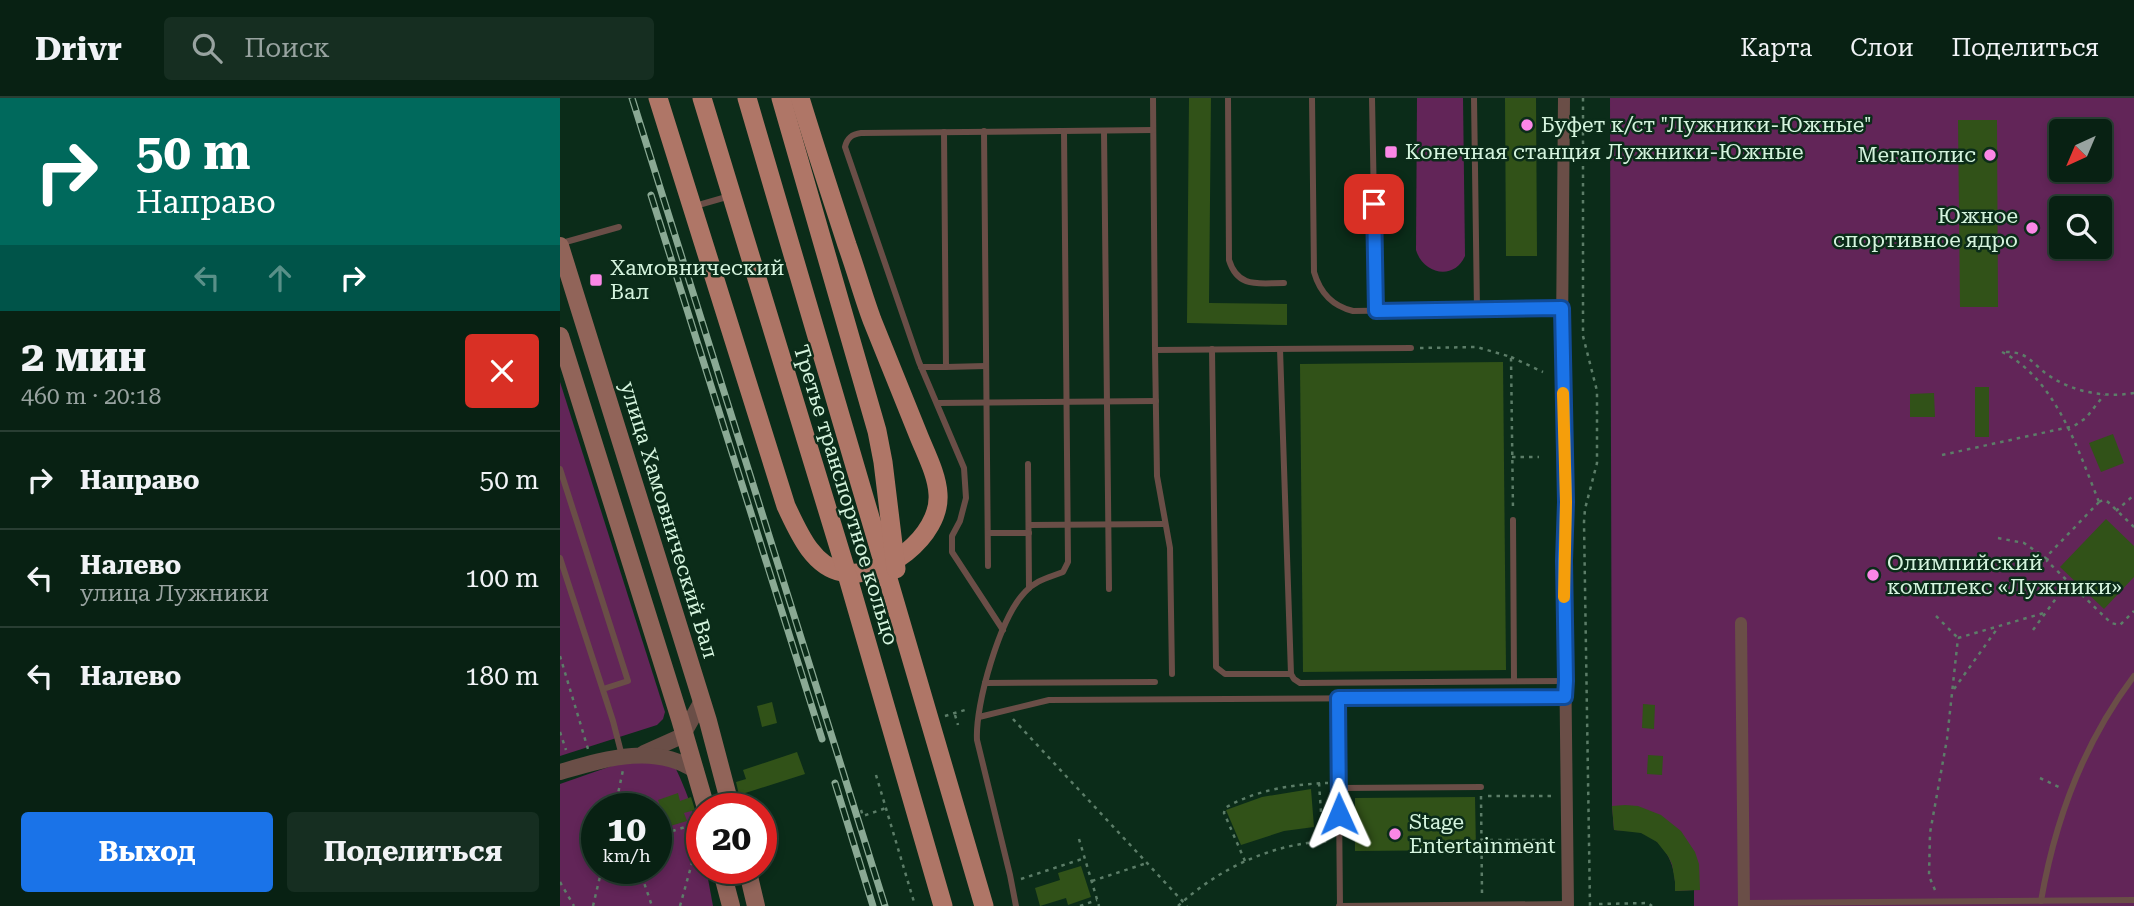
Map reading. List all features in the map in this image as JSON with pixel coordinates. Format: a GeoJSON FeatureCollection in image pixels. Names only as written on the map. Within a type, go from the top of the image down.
{"type":"FeatureCollection","features":[{"type":"Feature","properties":{"kind":"main road"},"geometry":{"type":"LineString","coordinates":[[658,98],[786,506],[803,541],[822,562],[842,572],[866,572],[908,552],[920,541],[932,523],[938,495],[936,481],[871,316],[800,98]]}},
{"type":"Feature","properties":{"kind":"main road","name":"Третье транспортное кольцо"},"geometry":{"type":"LineString","coordinates":[[702,98],[844,564],[943,906]]}},
{"type":"Feature","properties":{"kind":"main road","name":"Третье транспортное кольцо"},"geometry":{"type":"LineString","coordinates":[[747,98],[984,906]]}},
{"type":"Feature","properties":{"kind":"main road"},"geometry":{"type":"LineString","coordinates":[[781,98],[877,431],[907,642]]}},
{"type":"Feature","properties":{"kind":"main road","name":"улица Хамовнический Вал"},"geometry":{"type":"LineString","coordinates":[[560,244],[702,701],[727,793]]}},
{"type":"Feature","properties":{"kind":"main road"},"geometry":{"type":"LineString","coordinates":[[560,335],[702,793]]}},
{"type":"Feature","properties":{"kind":"main road"},"geometry":{"type":"LineString","coordinates":[[726,884],[731,906]]}},
{"type":"Feature","properties":{"kind":"main road"},"geometry":{"type":"LineString","coordinates":[[751,884],[757,906]]}},
{"type":"Feature","properties":{"kind":"street"},"geometry":{"type":"LineString","coordinates":[[1564,98],[1562,308],[1568,905]]}},
{"type":"Feature","properties":{"kind":"street"},"geometry":{"type":"LineString","coordinates":[[1741,623],[1744,904]]}},
{"type":"Feature","properties":{"kind":"street"},"geometry":{"type":"LineString","coordinates":[[628,760],[682,726],[702,701]]}},
{"type":"Feature","properties":{"kind":"street"},"geometry":{"type":"LineString","coordinates":[[560,772],[592,763],[664,757],[684,763],[696,771]]}},
{"type":"Feature","properties":{"kind":"street"},"geometry":{"type":"LineString","coordinates":[[723,884],[725,906]]}},
{"type":"Feature","properties":{"kind":"lane"},"geometry":{"type":"LineString","coordinates":[[1153,98],[1157,476],[1171,561],[1172,674]]}},
{"type":"Feature","properties":{"kind":"lane"},"geometry":{"type":"LineString","coordinates":[[1228,98],[1229,260],[1232,270],[1243,281],[1250,283],[1284,283]]}},
{"type":"Feature","properties":{"kind":"lane"},"geometry":{"type":"LineString","coordinates":[[1312,98],[1314,272],[1324,295],[1342,309],[1353,311],[1562,308]]}},
{"type":"Feature","properties":{"kind":"lane"},"geometry":{"type":"LineString","coordinates":[[1372,98],[1376,311]]}},
{"type":"Feature","properties":{"kind":"lane"},"geometry":{"type":"LineString","coordinates":[[1474,98],[1477,310]]}},
{"type":"Feature","properties":{"kind":"lane"},"geometry":{"type":"LineString","coordinates":[[1003,630],[952,552],[952,536],[964,507],[964,468],[921,367],[845,147],[851,136],[861,133],[1153,130]]}},
{"type":"Feature","properties":{"kind":"lane"},"geometry":{"type":"LineString","coordinates":[[984,131],[988,566]]}},
{"type":"Feature","properties":{"kind":"lane"},"geometry":{"type":"LineString","coordinates":[[1016,906],[977,740],[985,683],[1013,607],[1029,587],[1063,572],[1068,562],[1064,131]]}},
{"type":"Feature","properties":{"kind":"lane"},"geometry":{"type":"LineString","coordinates":[[1104,131],[1108,589]]}},
{"type":"Feature","properties":{"kind":"lane"},"geometry":{"type":"LineString","coordinates":[[944,132],[946,367]]}},
{"type":"Feature","properties":{"kind":"lane"},"geometry":{"type":"LineString","coordinates":[[702,204],[737,194]]}},
{"type":"Feature","properties":{"kind":"lane"},"geometry":{"type":"LineString","coordinates":[[560,244],[619,227]]}},
{"type":"Feature","properties":{"kind":"lane"},"geometry":{"type":"LineString","coordinates":[[1155,349],[1411,348]]}},
{"type":"Feature","properties":{"kind":"lane"},"geometry":{"type":"LineString","coordinates":[[1212,349],[1216,667],[1225,674],[1291,674]]}},
{"type":"Feature","properties":{"kind":"lane"},"geometry":{"type":"LineString","coordinates":[[1280,349],[1291,674],[1294,679],[1300,683],[1566,681]]}},
{"type":"Feature","properties":{"kind":"lane"},"geometry":{"type":"LineString","coordinates":[[921,367],[986,366]]}},
{"type":"Feature","properties":{"kind":"lane"},"geometry":{"type":"LineString","coordinates":[[938,403],[1156,401]]}},
{"type":"Feature","properties":{"kind":"lane"},"geometry":{"type":"LineString","coordinates":[[1028,464],[1029,587]]}},
{"type":"Feature","properties":{"kind":"lane"},"geometry":{"type":"LineString","coordinates":[[560,469],[628,681],[603,689]]}},
{"type":"Feature","properties":{"kind":"lane"},"geometry":{"type":"LineString","coordinates":[[1513,520],[1514,681]]}},
{"type":"Feature","properties":{"kind":"lane"},"geometry":{"type":"LineString","coordinates":[[988,533],[1067,525],[1166,524]]}},
{"type":"Feature","properties":{"kind":"lane"},"geometry":{"type":"LineString","coordinates":[[560,558],[628,760]]}},
{"type":"Feature","properties":{"kind":"lane"},"geometry":{"type":"LineString","coordinates":[[2040,901],[2054,838],[2070,792],[2091,746],[2134,677]]}},
{"type":"Feature","properties":{"kind":"lane"},"geometry":{"type":"LineString","coordinates":[[985,683],[1155,681]]}},
{"type":"Feature","properties":{"kind":"lane"},"geometry":{"type":"LineString","coordinates":[[979,717],[1049,700],[1565,697]]}},
{"type":"Feature","properties":{"kind":"lane"},"geometry":{"type":"LineString","coordinates":[[1338,698],[1340,906],[1568,905]]}},
{"type":"Feature","properties":{"kind":"lane"},"geometry":{"type":"LineString","coordinates":[[1339,785],[1480,787]]}},
{"type":"Feature","properties":{"kind":"lane"},"geometry":{"type":"LineString","coordinates":[[1744,904],[2134,900]]}},
{"type":"Feature","properties":{"kind":"path"},"geometry":{"type":"LineString","coordinates":[[1583,98],[1583,336],[1597,388],[1597,463],[1584,522],[1590,906]]}},
{"type":"Feature","properties":{"kind":"path"},"geometry":{"type":"LineString","coordinates":[[1411,348],[1477,347],[1511,357],[1543,372]]}},
{"type":"Feature","properties":{"kind":"path"},"geometry":{"type":"LineString","coordinates":[[2099,502],[2069,428],[2034,377],[2021,363],[2002,352],[2022,353],[2048,375],[2086,392],[2104,395],[2134,393]]}},
{"type":"Feature","properties":{"kind":"path"},"geometry":{"type":"LineString","coordinates":[[1511,357],[1513,520]]}},
{"type":"Feature","properties":{"kind":"path"},"geometry":{"type":"LineString","coordinates":[[1942,455],[2069,428],[2086,418],[2104,395]]}},
{"type":"Feature","properties":{"kind":"path"},"geometry":{"type":"LineString","coordinates":[[1512,457],[1539,457]]}},
{"type":"Feature","properties":{"kind":"path"},"geometry":{"type":"LineString","coordinates":[[2116,511],[2134,495]]}},
{"type":"Feature","properties":{"kind":"path"},"geometry":{"type":"LineString","coordinates":[[2047,559],[2099,502],[2105,501],[2134,527]]}},
{"type":"Feature","properties":{"kind":"path"},"geometry":{"type":"LineString","coordinates":[[1998,538],[2024,543],[2047,559],[2049,564],[2115,625],[2123,623],[2134,611]]}},
{"type":"Feature","properties":{"kind":"path"},"geometry":{"type":"LineString","coordinates":[[2033,630],[2068,582]]}},
{"type":"Feature","properties":{"kind":"path"},"geometry":{"type":"LineString","coordinates":[[1958,638],[2044,614]]}},
{"type":"Feature","properties":{"kind":"path"},"geometry":{"type":"LineString","coordinates":[[1936,616],[1958,638]]}},
{"type":"Feature","properties":{"kind":"path"},"geometry":{"type":"LineString","coordinates":[[1952,692],[1998,626]]}},
{"type":"Feature","properties":{"kind":"path"},"geometry":{"type":"LineString","coordinates":[[1941,901],[1929,876],[1929,848],[1933,810],[1947,739],[1958,638]]}},
{"type":"Feature","properties":{"kind":"path"},"geometry":{"type":"LineString","coordinates":[[560,656],[592,763]]}},
{"type":"Feature","properties":{"kind":"path"},"geometry":{"type":"LineString","coordinates":[[1005,710],[1187,906]]}},
{"type":"Feature","properties":{"kind":"path"},"geometry":{"type":"LineString","coordinates":[[954,713],[958,725]]}},
{"type":"Feature","properties":{"kind":"path"},"geometry":{"type":"LineString","coordinates":[[560,732],[566,750]]}},
{"type":"Feature","properties":{"kind":"path"},"geometry":{"type":"LineString","coordinates":[[619,793],[628,760]]}},
{"type":"Feature","properties":{"kind":"path"},"geometry":{"type":"LineString","coordinates":[[876,775],[914,902]]}},
{"type":"Feature","properties":{"kind":"path"},"geometry":{"type":"LineString","coordinates":[[2040,778],[2070,792]]}},
{"type":"Feature","properties":{"kind":"path"},"geometry":{"type":"LineString","coordinates":[[1320,783],[1323,841]]}},
{"type":"Feature","properties":{"kind":"path"},"geometry":{"type":"LineString","coordinates":[[1245,861],[1224,813],[1225,808],[1270,791],[1320,783],[1339,785]]}},
{"type":"Feature","properties":{"kind":"path"},"geometry":{"type":"LineString","coordinates":[[1480,787],[1482,905]]}},
{"type":"Feature","properties":{"kind":"path"},"geometry":{"type":"LineString","coordinates":[[1481,797],[1554,796]]}},
{"type":"Feature","properties":{"kind":"path"},"geometry":{"type":"LineString","coordinates":[[861,810],[863,816],[886,808]]}},
{"type":"Feature","properties":{"kind":"path"},"geometry":{"type":"LineString","coordinates":[[1079,839],[1099,906]]}},
{"type":"Feature","properties":{"kind":"path"},"geometry":{"type":"LineString","coordinates":[[1481,840],[1555,839]]}},
{"type":"Feature","properties":{"kind":"path"},"geometry":{"type":"LineString","coordinates":[[1178,906],[1211,880],[1245,861],[1278,849],[1340,840]]}},
{"type":"Feature","properties":{"kind":"path"},"geometry":{"type":"LineString","coordinates":[[1012,882],[1085,858]]}},
{"type":"Feature","properties":{"kind":"path"},"geometry":{"type":"LineString","coordinates":[[1092,881],[1147,863]]}},
{"type":"Feature","properties":{"kind":"path"},"geometry":{"type":"LineString","coordinates":[[560,882],[574,906]]}},
{"type":"Feature","properties":{"kind":"path"},"geometry":{"type":"LineString","coordinates":[[593,906],[598,884]]}},
{"type":"Feature","properties":{"kind":"path"},"geometry":{"type":"LineString","coordinates":[[644,884],[652,906]]}},
{"type":"Feature","properties":{"kind":"path"},"geometry":{"type":"LineString","coordinates":[[680,906],[686,884]]}},
{"type":"Feature","properties":{"kind":"path"},"geometry":{"type":"LineString","coordinates":[[1080,906],[1097,900]]}},
{"type":"Feature","properties":{"kind":"path"},"geometry":{"type":"LineString","coordinates":[[1599,904],[1652,906]]}},
{"type":"Feature","properties":{"kind":"shaded area"},"geometry":{"type":"Polygon","coordinates":[[[1417,98],[1463,98],[1465,256],[1454,269],[1447,271],[1439,271],[1425,265],[1416,250],[1417,98]]]}},
{"type":"Feature","properties":{"kind":"shaded area","name":"Олимпийский комплекс «Лужники»"},"geometry":{"type":"Polygon","coordinates":[[[1610,98],[2134,98],[2134,906],[1694,906],[1694,890],[1675,891],[1672,865],[1658,842],[1642,833],[1614,830],[1610,98]]]}},
{"type":"Feature","properties":{"kind":"shaded area"},"geometry":{"type":"Polygon","coordinates":[[[560,382],[665,712],[657,725],[560,756],[560,382]]]}},
{"type":"Feature","properties":{"kind":"shaded area"},"geometry":{"type":"Polygon","coordinates":[[[640,758],[675,767],[687,793],[686,884],[709,884],[713,906],[560,906],[560,784],[640,758]]]}},
{"type":"Feature","properties":{"kind":"building"},"geometry":{"type":"Polygon","coordinates":[[[1189,98],[1211,98],[1209,303],[1287,304],[1287,325],[1187,323],[1189,98]]]}},
{"type":"Feature","properties":{"kind":"building"},"geometry":{"type":"Polygon","coordinates":[[[1505,98],[1536,98],[1537,256],[1506,256],[1505,98]]]}},
{"type":"Feature","properties":{"kind":"building"},"geometry":{"type":"Polygon","coordinates":[[[1958,120],[1997,120],[1998,307],[1960,307],[1958,120]]]}},
{"type":"Feature","properties":{"kind":"building"},"geometry":{"type":"Polygon","coordinates":[[[1503,362],[1506,670],[1303,672],[1300,364],[1503,362]]]}},
{"type":"Feature","properties":{"kind":"building"},"geometry":{"type":"Polygon","coordinates":[[[1975,387],[1989,387],[1989,437],[1975,437],[1975,387]]]}},
{"type":"Feature","properties":{"kind":"building"},"geometry":{"type":"Polygon","coordinates":[[[1934,393],[1935,417],[1910,417],[1910,394],[1934,393]]]}},
{"type":"Feature","properties":{"kind":"building"},"geometry":{"type":"Polygon","coordinates":[[[2113,434],[2124,463],[2101,472],[2089,443],[2113,434]]]}},
{"type":"Feature","properties":{"kind":"building"},"geometry":{"type":"Polygon","coordinates":[[[2106,519],[2134,546],[2134,577],[2104,609],[2060,567],[2106,519]]]}},
{"type":"Feature","properties":{"kind":"building"},"geometry":{"type":"Polygon","coordinates":[[[772,702],[777,723],[762,727],[757,706],[772,702]]]}},
{"type":"Feature","properties":{"kind":"building"},"geometry":{"type":"Polygon","coordinates":[[[1643,704],[1655,705],[1654,729],[1642,728],[1643,704]]]}},
{"type":"Feature","properties":{"kind":"building"},"geometry":{"type":"Polygon","coordinates":[[[797,752],[805,774],[739,793],[736,782],[746,779],[743,770],[797,752]]]}},
{"type":"Feature","properties":{"kind":"building"},"geometry":{"type":"Polygon","coordinates":[[[1648,755],[1663,756],[1662,775],[1647,774],[1648,755]]]}},
{"type":"Feature","properties":{"kind":"building"},"geometry":{"type":"Polygon","coordinates":[[[1311,789],[1314,827],[1284,831],[1241,845],[1226,810],[1262,797],[1311,789]]]}},
{"type":"Feature","properties":{"kind":"building"},"geometry":{"type":"Polygon","coordinates":[[[678,793],[680,801],[686,799],[686,821],[672,826],[672,795],[678,793]]]}},
{"type":"Feature","properties":{"kind":"building"},"geometry":{"type":"Polygon","coordinates":[[[1475,797],[1476,850],[1355,851],[1355,798],[1475,797]]]}},
{"type":"Feature","properties":{"kind":"building"},"geometry":{"type":"Polygon","coordinates":[[[1612,806],[1638,806],[1661,815],[1681,831],[1695,852],[1699,864],[1700,890],[1675,891],[1672,864],[1657,842],[1641,833],[1614,830],[1612,806]]]}},
{"type":"Feature","properties":{"kind":"building"},"geometry":{"type":"Polygon","coordinates":[[[1081,866],[1091,897],[1068,905],[1066,898],[1040,906],[1035,888],[1060,880],[1058,873],[1081,866]]]}},
{"type":"Feature","properties":{"kind":"railway"},"geometry":{"type":"LineString","coordinates":[[632,98],[885,906]]}},
{"type":"Feature","properties":{"kind":"railway"},"geometry":{"type":"LineString","coordinates":[[651,195],[822,739]]}},
{"type":"Feature","properties":{"kind":"railway"},"geometry":{"type":"LineString","coordinates":[[835,783],[873,906]]}},
{"type":"Feature","properties":{"kind":"slow traffic"},"geometry":{"type":"LineString","coordinates":[[1563,393],[1566,502],[1564,597]]}},
{"type":"Feature","properties":{"kind":"place","name":"Буфет к/ст \"Лужники-Южные\""},"geometry":{"type":"Point","coordinates":[1527,125]}},
{"type":"Feature","properties":{"kind":"place","name":"Конечная станция Лужники-Южные"},"geometry":{"type":"Point","coordinates":[1391,152]}},
{"type":"Feature","properties":{"kind":"place","name":"Мегаполис"},"geometry":{"type":"Point","coordinates":[1990,155]}},
{"type":"Feature","properties":{"kind":"place","name":"Южное спортивное ядро"},"geometry":{"type":"Point","coordinates":[2032,228]}},
{"type":"Feature","properties":{"kind":"place","name":"Хамовнический Вал"},"geometry":{"type":"Point","coordinates":[596,280]}},
{"type":"Feature","properties":{"kind":"place","name":"Олимпийский комплекс «Лужники»"},"geometry":{"type":"Point","coordinates":[1873,575]}},
{"type":"Feature","properties":{"kind":"place","name":"Stage Entertainment"},"geometry":{"type":"Point","coordinates":[1395,834]}},
{"type":"Feature","properties":{"kind":"route"},"geometry":{"type":"LineString","coordinates":[[1339,814],[1338,698],[1565,697],[1566,681],[1562,308],[1376,311],[1374,204]]}}]}
